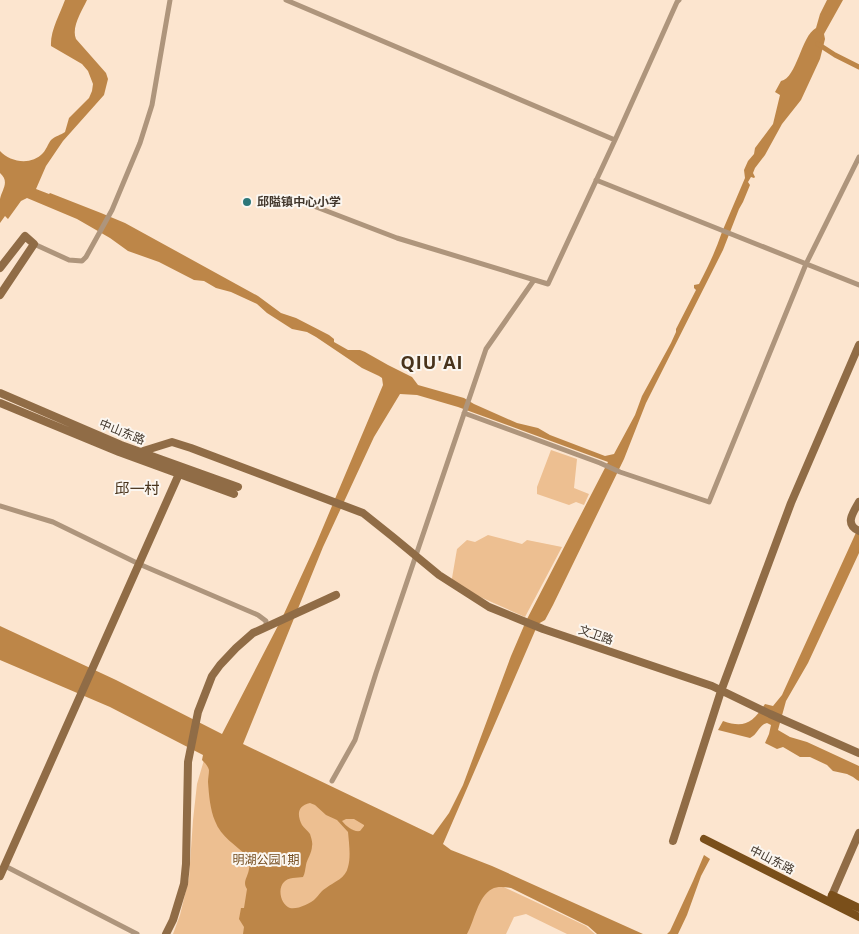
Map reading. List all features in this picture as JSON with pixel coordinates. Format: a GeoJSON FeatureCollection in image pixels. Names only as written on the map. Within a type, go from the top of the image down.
{"type":"FeatureCollection","features":[{"type":"Feature","properties":{"kind":"main road","name":"中山东路"},"geometry":{"type":"LineString","coordinates":[[704,839],[830,899]]}},
{"type":"Feature","properties":{"kind":"main road"},"geometry":{"type":"LineString","coordinates":[[830,899],[859,908]]}},
{"type":"Feature","properties":{"kind":"main road"},"geometry":{"type":"LineString","coordinates":[[830,899],[859,917]]}},
{"type":"Feature","properties":{"kind":"street"},"geometry":{"type":"LineString","coordinates":[[0,268],[25,236],[34,244],[68,260],[82,261],[86,257],[112,210],[140,143],[152,105],[170,0]]}},
{"type":"Feature","properties":{"kind":"street"},"geometry":{"type":"LineString","coordinates":[[286,0],[615,140]]}},
{"type":"Feature","properties":{"kind":"street"},"geometry":{"type":"LineString","coordinates":[[298,200],[397,238],[548,284],[679,0]]}},
{"type":"Feature","properties":{"kind":"street"},"geometry":{"type":"LineString","coordinates":[[464,413],[620,472],[709,502],[806,264],[859,157]]}},
{"type":"Feature","properties":{"kind":"street"},"geometry":{"type":"LineString","coordinates":[[596,180],[859,285]]}},
{"type":"Feature","properties":{"kind":"street"},"geometry":{"type":"LineString","coordinates":[[0,295],[34,244]]}},
{"type":"Feature","properties":{"kind":"street"},"geometry":{"type":"LineString","coordinates":[[332,781],[355,740],[486,349],[534,280]]}},
{"type":"Feature","properties":{"kind":"street"},"geometry":{"type":"LineString","coordinates":[[673,841],[720,691],[791,503],[857,355],[859,346]]}},
{"type":"Feature","properties":{"kind":"street","name":"中山东路"},"geometry":{"type":"LineString","coordinates":[[0,393],[121,445],[236,491],[179,474],[119,452],[0,403]]}},
{"type":"Feature","properties":{"kind":"street","name":"文卫路"},"geometry":{"type":"LineString","coordinates":[[140,452],[172,442],[363,513],[394,536],[439,575],[489,606],[543,629],[712,686],[859,753]]}},
{"type":"Feature","properties":{"kind":"street"},"geometry":{"type":"LineString","coordinates":[[0,876],[2,864],[179,474]]}},
{"type":"Feature","properties":{"kind":"street"},"geometry":{"type":"LineString","coordinates":[[856,530],[850,524],[859,502]]}},
{"type":"Feature","properties":{"kind":"street"},"geometry":{"type":"LineString","coordinates":[[0,506],[53,522],[139,564],[258,616],[266,621],[266,627]]}},
{"type":"Feature","properties":{"kind":"street"},"geometry":{"type":"LineString","coordinates":[[166,934],[173,920],[184,884],[188,762],[198,712],[212,676],[236,648],[253,634],[336,595]]}},
{"type":"Feature","properties":{"kind":"street"},"geometry":{"type":"LineString","coordinates":[[830,899],[859,833]]}},
{"type":"Feature","properties":{"kind":"street"},"geometry":{"type":"LineString","coordinates":[[2,864],[137,934]]}},
{"type":"Feature","properties":{"kind":"green space"},"geometry":{"type":"Polygon","coordinates":[[[551,450],[577,459],[574,488],[589,494],[584,505],[576,502],[569,505],[537,494],[537,487],[551,450]]]}},
{"type":"Feature","properties":{"kind":"green space"},"geometry":{"type":"Polygon","coordinates":[[[488,535],[522,544],[527,540],[562,547],[525,617],[451,584],[457,549],[467,540],[475,542],[488,535]]]}},
{"type":"Feature","properties":{"kind":"green space","name":"明湖公园1期"},"geometry":{"type":"Polygon","coordinates":[[[204,760],[356,818],[586,926],[595,934],[567,934],[526,914],[514,917],[506,934],[173,934],[180,915],[189,878],[197,784],[204,760]]]}},
{"type":"Feature","properties":{"kind":"shaded area"},"geometry":{"type":"Polygon","coordinates":[[[65,0],[87,0],[76,24],[76,39],[106,73],[108,79],[104,95],[63,141],[46,166],[36,189],[125,223],[258,296],[281,313],[296,318],[329,335],[334,339],[334,342],[348,350],[365,352],[412,377],[418,385],[464,398],[517,423],[538,428],[550,435],[605,456],[614,454],[635,415],[642,396],[671,343],[696,290],[694,285],[699,284],[709,265],[745,178],[744,170],[748,161],[773,124],[780,95],[775,92],[781,81],[791,73],[806,39],[816,28],[827,0],[843,0],[824,34],[825,39],[820,59],[801,100],[782,124],[765,155],[755,168],[753,173],[755,177],[751,177],[748,182],[750,185],[723,250],[646,403],[624,459],[553,605],[545,620],[538,624],[443,844],[451,850],[492,866],[643,934],[597,934],[588,926],[511,888],[496,887],[487,892],[483,897],[467,934],[243,934],[244,927],[239,919],[241,908],[244,908],[247,889],[245,882],[249,861],[247,856],[221,832],[215,821],[209,797],[209,770],[202,760],[203,755],[110,707],[0,660],[0,626],[116,680],[222,734],[283,616],[316,544],[383,385],[382,378],[379,376],[362,368],[307,332],[292,329],[267,313],[257,304],[231,292],[216,288],[204,281],[194,280],[159,262],[128,251],[77,219],[27,198],[21,201],[8,219],[5,216],[0,223],[0,199],[5,183],[0,173],[0,151],[9,158],[21,161],[33,160],[38,157],[44,152],[54,137],[65,132],[69,118],[89,98],[92,91],[93,84],[88,71],[82,64],[51,46],[54,29],[65,0]],[[400,394],[374,437],[323,547],[243,744],[433,835],[449,813],[463,785],[526,621],[608,462],[458,407],[417,395],[400,394]],[[306,804],[299,811],[299,818],[310,834],[312,849],[303,877],[288,879],[282,885],[280,893],[282,900],[290,908],[300,907],[313,901],[323,890],[345,874],[349,863],[348,832],[337,820],[326,815],[315,805],[306,804]],[[354,819],[342,821],[355,831],[360,831],[364,826],[354,819]]]}},
{"type":"Feature","properties":{"kind":"shaded area"},"geometry":{"type":"Polygon","coordinates":[[[859,526],[859,553],[808,663],[786,701],[778,730],[790,737],[807,742],[859,766],[859,781],[847,774],[833,771],[827,765],[810,757],[800,757],[783,747],[777,749],[765,743],[771,725],[767,723],[750,738],[718,730],[723,721],[737,724],[748,722],[765,704],[773,706],[782,695],[859,526]]]}},
{"type":"Feature","properties":{"kind":"shaded area"},"geometry":{"type":"Polygon","coordinates":[[[704,855],[710,859],[701,876],[687,915],[678,934],[667,934],[670,931],[704,855]]]}},
{"type":"Feature","properties":{"kind":"waterway"},"geometry":{"type":"LineString","coordinates":[[818,44],[859,67]]}},
{"type":"Feature","properties":{"kind":"place","name":"邱隘镇中心小学"},"geometry":{"type":"Point","coordinates":[247,202]}},
{"type":"Feature","properties":{"kind":"district","name":"QIU'AI"},"geometry":{"type":"Point","coordinates":[432,363]}},
{"type":"Feature","properties":{"kind":"district","name":"邱一村"},"geometry":{"type":"Point","coordinates":[137,489]}}]}
